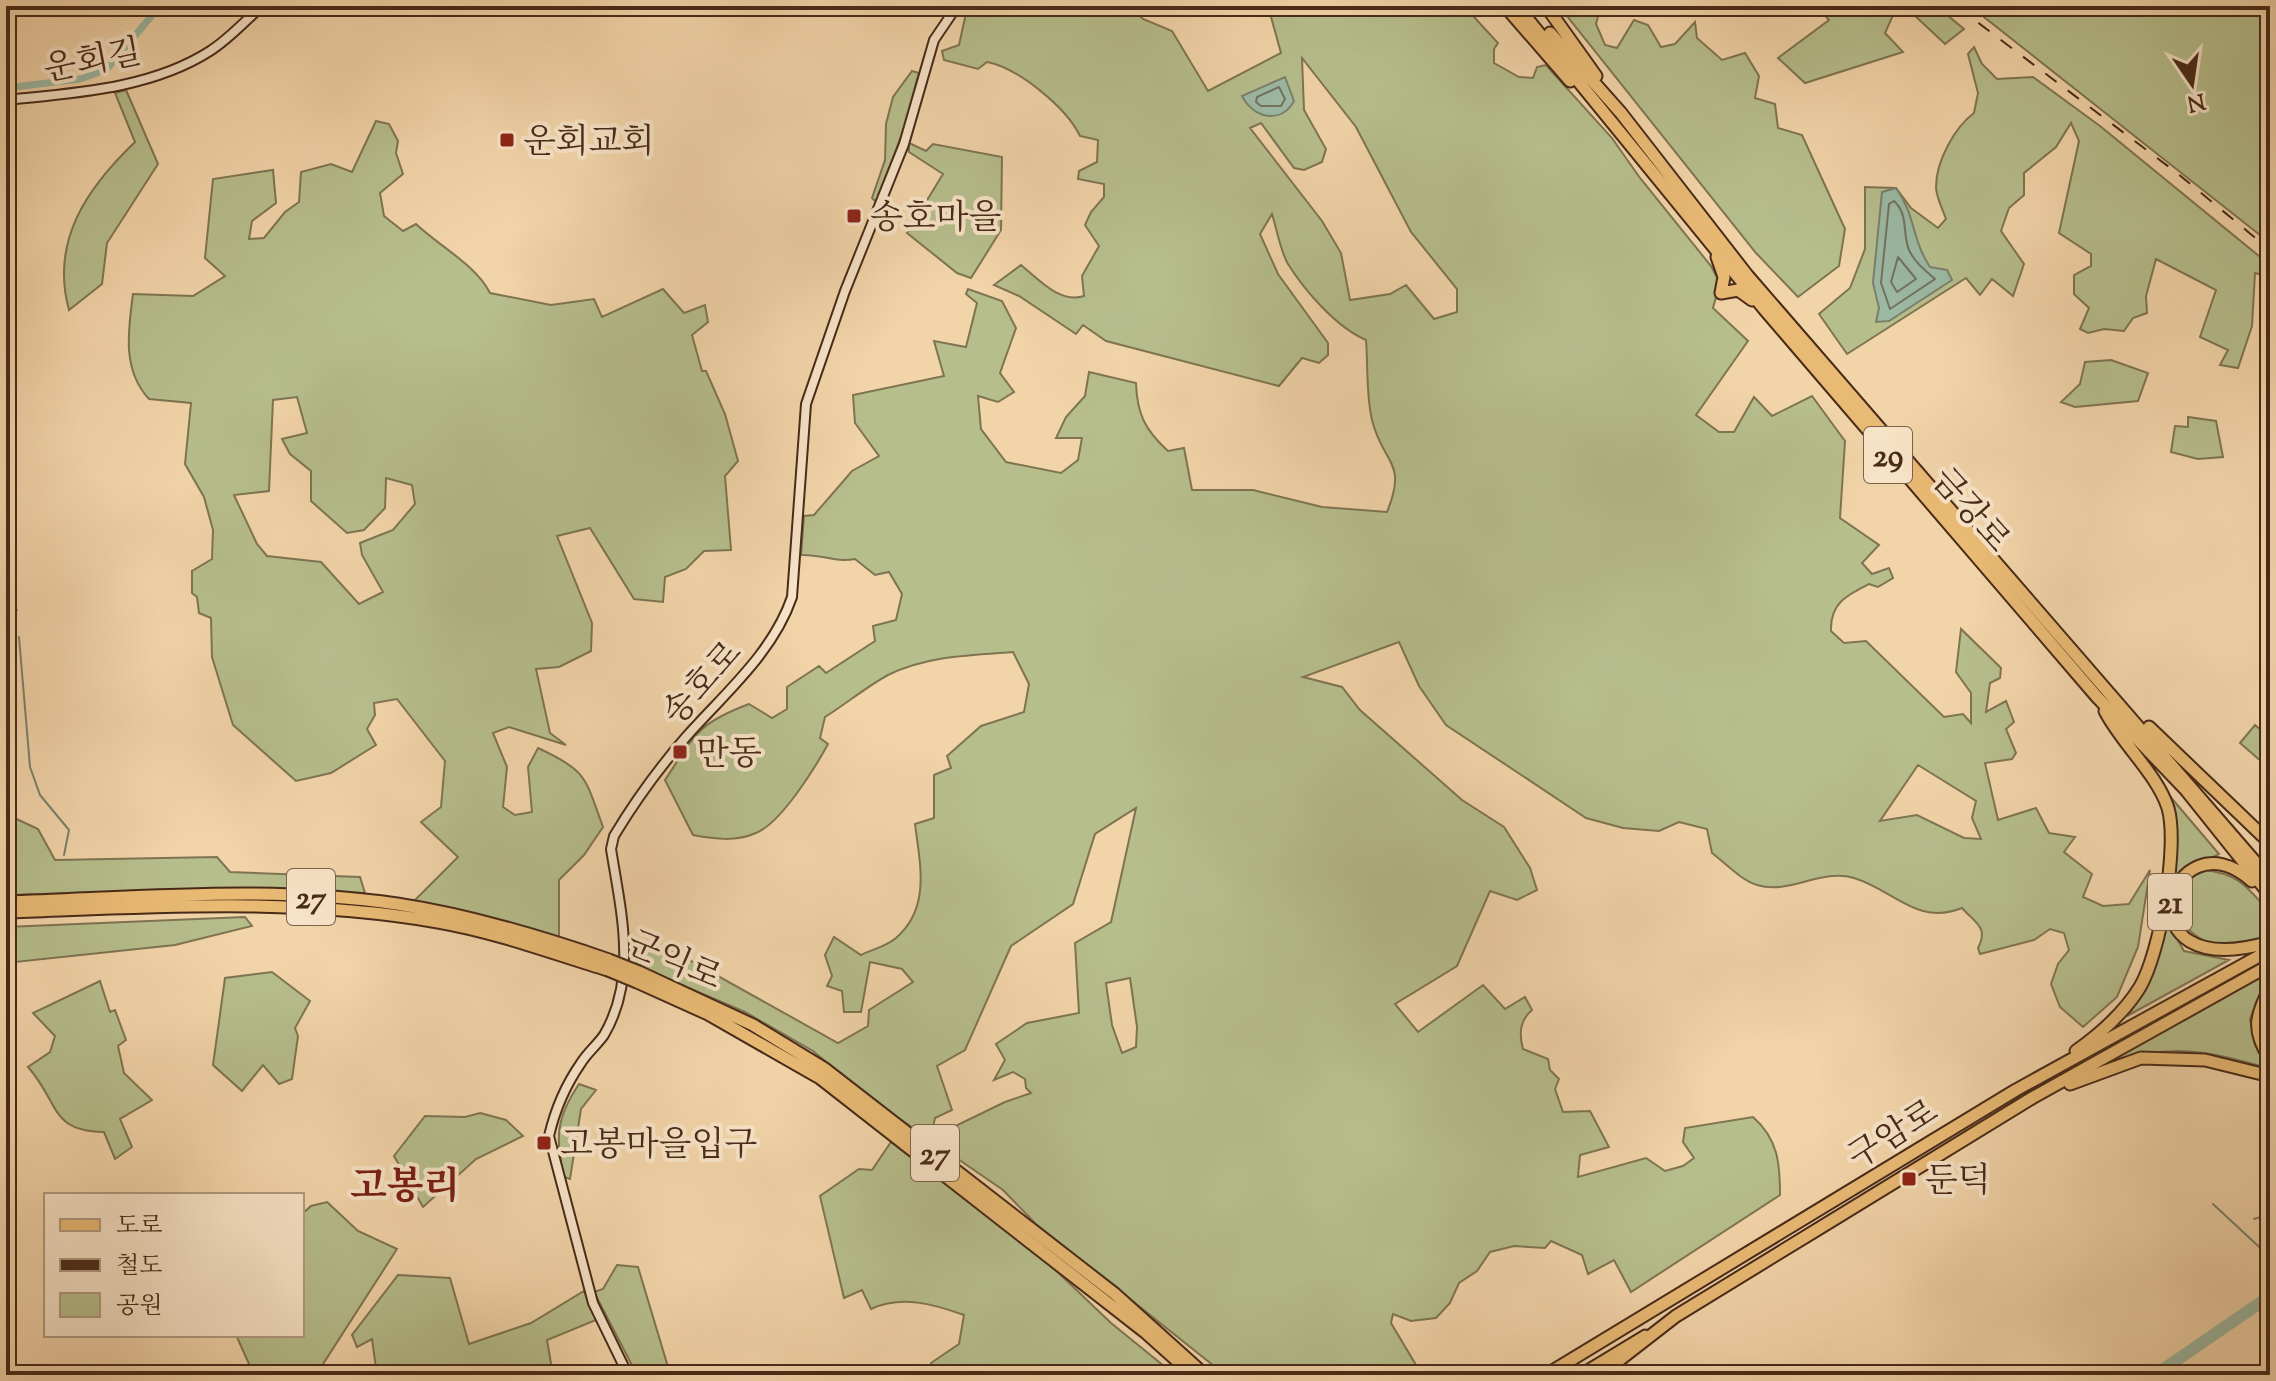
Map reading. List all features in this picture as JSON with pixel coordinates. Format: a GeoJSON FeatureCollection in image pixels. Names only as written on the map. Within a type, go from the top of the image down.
{"type":"FeatureCollection","features":[{"type":"Feature","properties":{"kind":"highway"},"geometry":{"type":"LineString","coordinates":[[1505,6],[1574,85],[1608,114]]}},
{"type":"Feature","properties":{"kind":"highway","name":"금강로"},"geometry":{"type":"LineString","coordinates":[[1517,6],[1765,310],[2097,697],[2186,790],[2270,895]]}},
{"type":"Feature","properties":{"kind":"highway","name":"금강로"},"geometry":{"type":"LineString","coordinates":[[1526,6],[1621,113],[1747,275],[2060,638],[2191,784],[2270,879]]}},
{"type":"Feature","properties":{"kind":"highway"},"geometry":{"type":"LineString","coordinates":[[1546,6],[1621,113]]}},
{"type":"Feature","properties":{"kind":"highway"},"geometry":{"type":"LineString","coordinates":[[1707,239],[1724,277],[1721,293],[1738,290],[1765,310]]}},
{"type":"Feature","properties":{"kind":"highway"},"geometry":{"type":"LineString","coordinates":[[2060,638],[2270,843]]}},
{"type":"Feature","properties":{"kind":"highway"},"geometry":{"type":"LineString","coordinates":[[2016,1090],[2079,1049],[2127,1006],[2146,971],[2164,902],[2173,833],[2167,805],[2116,732],[2097,697]]}},
{"type":"Feature","properties":{"kind":"highway","name":"21"},"geometry":{"type":"LineString","coordinates":[[2270,895],[2244,874],[2226,865],[2213,864],[2201,866],[2177,882],[2169,905],[2179,930],[2201,946],[2224,952],[2270,942]]}},
{"type":"Feature","properties":{"kind":"highway","name":"군익로"},"geometry":{"type":"LineString","coordinates":[[6,902],[220,895],[341,898],[457,916],[609,965],[753,1025],[825,1069],[1115,1294],[1205,1375]]}},
{"type":"Feature","properties":{"kind":"highway","name":"군익로"},"geometry":{"type":"LineString","coordinates":[[6,912],[233,904],[315,907],[440,922],[609,965]]}},
{"type":"Feature","properties":{"kind":"highway","name":"구암로"},"geometry":{"type":"LineString","coordinates":[[1548,1375],[2016,1090],[2270,950]]}},
{"type":"Feature","properties":{"kind":"highway","name":"구암로"},"geometry":{"type":"LineString","coordinates":[[1676,1316],[2025,1103],[2270,965]]}},
{"type":"Feature","properties":{"kind":"highway","name":"군익로"},"geometry":{"type":"LineString","coordinates":[[638,977],[820,1078],[1127,1318]]}},
{"type":"Feature","properties":{"kind":"highway"},"geometry":{"type":"LineString","coordinates":[[2270,988],[2256,1016],[2256,1032],[2270,1059]]}},
{"type":"Feature","properties":{"kind":"highway"},"geometry":{"type":"LineString","coordinates":[[2025,1103],[2141,1058],[2205,1060],[2270,1076]]}},
{"type":"Feature","properties":{"kind":"highway"},"geometry":{"type":"LineString","coordinates":[[1600,1375],[1676,1316]]}},
{"type":"Feature","properties":{"kind":"highway"},"geometry":{"type":"LineString","coordinates":[[1127,1318],[1183,1375]]}},
{"type":"Feature","properties":{"kind":"highway","name":"27"},"geometry":{"type":"LineString","coordinates":[[1127,1318],[1193,1375]]}},
{"type":"Feature","properties":{"kind":"main road","name":"운회길"},"geometry":{"type":"LineString","coordinates":[[6,100],[96,91],[189,61],[212,50],[262,6]]}},
{"type":"Feature","properties":{"kind":"main road","name":"송호로"},"geometry":{"type":"LineString","coordinates":[[628,1375],[593,1303],[549,1136],[555,1109],[608,1025],[627,966],[611,849],[614,836],[668,758],[767,647],[785,617],[792,597],[806,404],[845,291],[904,144],[934,40],[957,6]]}},
{"type":"Feature","properties":{"kind":"main road","name":"구암로"},"geometry":{"type":"LineString","coordinates":[[1579,1375],[1676,1316]]}},
{"type":"Feature","properties":{"kind":"green space"},"geometry":{"type":"Polygon","coordinates":[[[972,6],[1128,6],[1143,19],[1172,31],[1208,91],[1281,53],[1268,6],[1395,6],[1453,14],[1472,6],[1484,6],[1474,17],[1498,43],[1494,49],[1494,63],[1519,77],[1533,78],[1537,67],[1546,65],[1612,138],[1711,266],[1720,283],[1713,308],[1748,341],[1696,415],[1719,432],[1734,432],[1754,397],[1772,416],[1812,396],[1845,441],[1840,518],[1879,545],[1862,563],[1872,574],[1889,568],[1893,578],[1878,587],[1869,584],[1841,601],[1833,613],[1831,631],[1844,643],[1866,641],[1944,717],[1963,714],[1971,723],[1971,693],[1956,672],[1961,629],[2001,668],[2000,678],[1990,683],[1986,712],[2006,701],[2014,722],[2006,729],[2016,753],[2012,759],[1985,763],[1998,820],[2036,808],[2049,833],[2075,837],[2064,852],[2092,874],[2083,897],[2103,906],[2129,904],[2150,870],[2138,947],[2117,997],[2083,1027],[2060,1007],[2051,984],[2058,964],[2069,950],[2064,933],[2050,929],[2034,940],[1980,954],[1981,930],[1962,908],[1932,913],[1919,910],[1868,883],[1842,876],[1781,887],[1757,885],[1712,853],[1707,829],[1679,822],[1659,831],[1623,828],[1586,818],[1446,725],[1419,686],[1399,642],[1303,677],[1342,687],[1360,710],[1462,800],[1504,827],[1530,868],[1537,890],[1517,900],[1490,891],[1457,966],[1395,1004],[1418,1032],[1483,985],[1505,1009],[1525,997],[1532,1010],[1522,1028],[1523,1049],[1548,1059],[1550,1070],[1559,1079],[1555,1089],[1563,1112],[1590,1111],[1609,1147],[1580,1155],[1578,1177],[1646,1158],[1665,1171],[1683,1166],[1694,1158],[1683,1142],[1685,1128],[1753,1117],[1773,1143],[1780,1195],[1631,1292],[1614,1260],[1588,1274],[1582,1255],[1551,1241],[1545,1248],[1514,1246],[1490,1252],[1477,1271],[1459,1283],[1450,1303],[1436,1318],[1411,1321],[1393,1314],[1391,1323],[1422,1375],[1224,1374],[1036,1224],[1003,1190],[878,1104],[813,1051],[745,1012],[635,965],[648,943],[682,956],[838,1043],[868,1026],[869,1010],[913,982],[902,969],[870,962],[861,1012],[844,1012],[842,991],[827,986],[832,976],[825,955],[834,937],[861,955],[892,941],[907,926],[919,899],[920,870],[915,824],[934,818],[934,775],[951,768],[947,756],[981,726],[1024,712],[1029,684],[1013,652],[949,658],[903,669],[888,675],[825,717],[820,738],[828,744],[815,767],[776,818],[748,836],[725,839],[693,835],[665,780],[691,741],[707,725],[749,704],[772,718],[787,709],[787,687],[819,666],[826,673],[875,641],[873,626],[896,620],[902,594],[889,572],[875,575],[855,559],[801,555],[804,516],[814,515],[852,471],[879,456],[855,423],[853,395],[944,376],[934,341],[966,347],[977,303],[966,294],[968,289],[1002,301],[1016,328],[1000,373],[1014,392],[998,402],[978,396],[981,429],[1006,462],[1061,473],[1078,460],[1082,438],[1056,438],[1066,417],[1085,396],[1089,372],[1136,383],[1140,413],[1153,436],[1168,451],[1184,448],[1192,490],[1253,490],[1322,507],[1387,512],[1393,495],[1395,482],[1392,463],[1372,420],[1366,340],[1333,317],[1303,285],[1285,258],[1272,214],[1260,234],[1278,274],[1328,343],[1328,355],[1319,363],[1302,358],[1279,386],[1106,341],[1083,325],[1076,334],[1019,296],[994,285],[1021,265],[1058,293],[1075,298],[1084,296],[1082,276],[1099,246],[1085,225],[1104,197],[1104,184],[1078,179],[1079,171],[1097,162],[1098,140],[1080,136],[1064,113],[1040,90],[1013,72],[987,62],[978,69],[944,60],[942,51],[959,45],[966,13],[972,6]],[[1302,58],[1304,110],[1326,149],[1322,162],[1304,170],[1294,168],[1261,123],[1250,128],[1322,221],[1341,253],[1350,300],[1390,294],[1406,285],[1434,319],[1457,312],[1457,289],[1411,232],[1356,127],[1302,58]],[[1918,765],[1880,821],[1917,815],[1964,838],[1981,839],[1972,818],[1976,801],[1918,765]],[[1136,808],[1095,834],[1073,904],[1011,946],[965,1050],[937,1066],[952,1110],[935,1118],[932,1131],[935,1136],[1005,1102],[1031,1093],[1026,1088],[1025,1079],[1013,1072],[994,1080],[1005,1060],[996,1044],[1027,1023],[1079,1013],[1075,943],[1111,922],[1136,808]],[[1130,978],[1106,983],[1112,1025],[1122,1053],[1136,1047],[1137,1027],[1130,978]]]}},
{"type":"Feature","properties":{"kind":"green space"},"geometry":{"type":"Polygon","coordinates":[[[1559,6],[1580,6],[1587,14],[1601,6],[1596,24],[1605,45],[1617,48],[1634,20],[1648,25],[1661,47],[1675,44],[1695,22],[1697,38],[1722,60],[1745,53],[1759,76],[1755,98],[1775,104],[1778,128],[1802,135],[1845,229],[1839,266],[1798,297],[1756,253],[1559,6]]]}},
{"type":"Feature","properties":{"kind":"green space"},"geometry":{"type":"Polygon","coordinates":[[[1817,6],[1936,6],[1964,29],[1945,44],[1913,14],[1894,13],[1885,33],[1903,52],[1805,83],[1778,58],[1829,20],[1817,6]]]}},
{"type":"Feature","properties":{"kind":"green space"},"geometry":{"type":"Polygon","coordinates":[[[1970,6],[2270,6],[2270,243],[1970,6]]]}},
{"type":"Feature","properties":{"kind":"green space"},"geometry":{"type":"Polygon","coordinates":[[[1974,47],[1982,64],[1997,79],[2033,77],[2100,126],[2270,265],[2270,277],[2255,273],[2252,326],[2238,368],[2220,365],[2228,350],[2200,337],[2216,290],[2156,259],[2146,296],[2147,313],[2133,318],[2124,331],[2104,329],[2088,333],[2080,329],[2089,308],[2074,294],[2074,275],[2091,266],[2091,254],[2059,233],[2079,141],[2071,123],[2056,147],[2024,173],[2024,195],[2009,208],[2001,231],[2024,264],[2013,296],[1992,279],[1980,295],[1966,278],[1847,354],[1819,314],[1850,288],[1865,249],[1865,187],[1896,188],[1911,208],[1938,228],[1946,219],[1937,195],[1937,177],[1948,146],[1974,113],[1978,93],[1968,54],[1974,47]]]}},
{"type":"Feature","properties":{"kind":"green space"},"geometry":{"type":"Polygon","coordinates":[[[912,71],[919,73],[904,129],[876,202],[872,198],[885,160],[886,124],[893,97],[912,71]]]}},
{"type":"Feature","properties":{"kind":"green space"},"geometry":{"type":"Polygon","coordinates":[[[126,90],[158,164],[107,243],[102,284],[69,310],[64,285],[65,261],[77,217],[102,178],[135,142],[115,93],[126,90]]]}},
{"type":"Feature","properties":{"kind":"green space"},"geometry":{"type":"Polygon","coordinates":[[[376,121],[389,124],[398,141],[396,153],[403,174],[380,193],[384,216],[403,231],[416,224],[476,274],[490,293],[551,305],[594,299],[602,317],[663,289],[684,313],[705,305],[708,322],[692,335],[702,371],[706,371],[725,414],[738,461],[725,476],[731,550],[704,551],[686,569],[665,577],[663,602],[634,599],[590,528],[557,536],[592,623],[591,651],[559,667],[536,669],[550,733],[566,745],[509,727],[493,733],[507,767],[503,807],[515,815],[532,812],[528,767],[538,748],[576,770],[588,787],[603,827],[584,855],[559,880],[559,941],[414,901],[458,857],[421,822],[441,807],[445,761],[397,699],[374,703],[375,715],[367,729],[376,745],[331,773],[296,781],[233,725],[212,657],[211,618],[199,613],[197,597],[192,593],[192,571],[212,559],[213,530],[204,497],[185,464],[191,403],[149,399],[140,388],[134,376],[129,350],[133,294],[193,296],[225,276],[205,258],[213,179],[273,170],[276,203],[252,221],[249,239],[264,238],[285,212],[299,202],[301,172],[331,164],[352,172],[376,121]],[[297,397],[273,400],[269,491],[234,495],[257,544],[267,556],[321,562],[359,604],[383,592],[362,555],[360,543],[393,530],[415,504],[412,485],[386,478],[385,508],[364,530],[347,533],[311,501],[311,471],[290,454],[282,439],[307,433],[297,397]]]}},
{"type":"Feature","properties":{"kind":"green space"},"geometry":{"type":"Polygon","coordinates":[[[909,143],[926,151],[933,144],[1002,157],[1001,230],[971,278],[957,273],[907,233],[943,174],[909,152],[909,143]]]}},
{"type":"Feature","properties":{"kind":"green space"},"geometry":{"type":"Polygon","coordinates":[[[2111,360],[2148,373],[2138,401],[2075,407],[2061,402],[2080,384],[2085,362],[2111,360]]]}},
{"type":"Feature","properties":{"kind":"green space"},"geometry":{"type":"Polygon","coordinates":[[[2188,417],[2216,421],[2223,457],[2198,459],[2171,452],[2175,426],[2188,427],[2188,417]]]}},
{"type":"Feature","properties":{"kind":"green space"},"geometry":{"type":"Polygon","coordinates":[[[2255,725],[2270,738],[2270,769],[2240,743],[2255,725]]]}},
{"type":"Feature","properties":{"kind":"green space"},"geometry":{"type":"Polygon","coordinates":[[[2168,794],[2219,854],[2179,875],[2171,885],[2174,816],[2168,794]]]}},
{"type":"Feature","properties":{"kind":"green space"},"geometry":{"type":"Polygon","coordinates":[[[6,814],[38,829],[55,860],[217,857],[230,872],[360,877],[365,893],[251,888],[6,895],[6,814]]]}},
{"type":"Feature","properties":{"kind":"green space"},"geometry":{"type":"Polygon","coordinates":[[[2202,870],[2225,874],[2248,889],[2270,913],[2270,935],[2255,942],[2228,947],[2205,941],[2194,934],[2174,912],[2183,882],[2202,870]]]}},
{"type":"Feature","properties":{"kind":"green space"},"geometry":{"type":"Polygon","coordinates":[[[245,917],[252,926],[175,945],[6,963],[6,927],[245,917]]]}},
{"type":"Feature","properties":{"kind":"green space"},"geometry":{"type":"Polygon","coordinates":[[[2165,917],[2184,951],[2229,960],[2129,1015],[2152,971],[2165,917]]]}},
{"type":"Feature","properties":{"kind":"green space"},"geometry":{"type":"Polygon","coordinates":[[[2270,970],[2250,1019],[2255,1045],[2268,1068],[2189,1051],[2153,1052],[2109,1061],[2270,970]]]}},
{"type":"Feature","properties":{"kind":"green space"},"geometry":{"type":"Polygon","coordinates":[[[272,972],[310,1001],[295,1028],[298,1036],[292,1079],[279,1084],[263,1065],[242,1091],[213,1065],[225,978],[272,972]]]}},
{"type":"Feature","properties":{"kind":"green space"},"geometry":{"type":"Polygon","coordinates":[[[100,981],[110,1012],[115,1010],[126,1040],[118,1046],[124,1073],[152,1100],[120,1119],[132,1147],[115,1159],[104,1132],[86,1130],[64,1120],[28,1067],[50,1052],[55,1036],[33,1013],[100,981]]]}},
{"type":"Feature","properties":{"kind":"green space"},"geometry":{"type":"Polygon","coordinates":[[[579,1084],[596,1090],[581,1109],[570,1179],[564,1177],[559,1139],[566,1107],[579,1084]]]}},
{"type":"Feature","properties":{"kind":"green space"},"geometry":{"type":"Polygon","coordinates":[[[480,1113],[506,1120],[523,1136],[476,1159],[423,1207],[394,1156],[425,1116],[465,1117],[480,1113]]]}},
{"type":"Feature","properties":{"kind":"green space"},"geometry":{"type":"Polygon","coordinates":[[[891,1142],[1045,1260],[1111,1323],[1175,1375],[929,1375],[931,1363],[959,1344],[964,1315],[906,1302],[871,1309],[862,1290],[844,1298],[820,1196],[859,1169],[872,1170],[891,1142]]]}},
{"type":"Feature","properties":{"kind":"green space"},"geometry":{"type":"Polygon","coordinates":[[[327,1202],[358,1231],[397,1249],[316,1375],[254,1375],[237,1337],[304,1337],[304,1212],[311,1206],[327,1202]]]}},
{"type":"Feature","properties":{"kind":"green space"},"geometry":{"type":"Polygon","coordinates":[[[617,1265],[638,1267],[668,1367],[664,1375],[637,1375],[594,1292],[603,1289],[617,1265]]]}},
{"type":"Feature","properties":{"kind":"green space"},"geometry":{"type":"Polygon","coordinates":[[[398,1275],[450,1278],[469,1344],[531,1323],[584,1291],[596,1320],[547,1340],[553,1375],[377,1375],[372,1339],[357,1347],[352,1335],[398,1275]]]}},
{"type":"Feature","properties":{"kind":"water"},"geometry":{"type":"Polygon","coordinates":[[[1285,77],[1294,101],[1282,113],[1275,116],[1260,114],[1242,96],[1285,77]]]}},
{"type":"Feature","properties":{"kind":"water"},"geometry":{"type":"Polygon","coordinates":[[[1896,188],[1930,267],[1947,270],[1952,280],[1889,321],[1876,322],[1879,308],[1873,283],[1882,192],[1896,188]]]}},
{"type":"Feature","properties":{"kind":"waterway"},"geometry":{"type":"LineString","coordinates":[[6,88],[80,79],[106,70],[160,6]]}},
{"type":"Feature","properties":{"kind":"waterway"},"geometry":{"type":"LineString","coordinates":[[6,610],[17,610]]}},
{"type":"Feature","properties":{"kind":"waterway"},"geometry":{"type":"LineString","coordinates":[[19,637],[30,767],[40,795],[69,830],[64,855]]}},
{"type":"Feature","properties":{"kind":"waterway"},"geometry":{"type":"LineString","coordinates":[[2213,1204],[2270,1257]]}},
{"type":"Feature","properties":{"kind":"waterway"},"geometry":{"type":"LineString","coordinates":[[2254,1219],[2270,1214]]}},
{"type":"Feature","properties":{"kind":"waterway"},"geometry":{"type":"LineString","coordinates":[[2155,1375],[2270,1296]]}},
{"type":"Feature","properties":{"kind":"railway"},"geometry":{"type":"LineString","coordinates":[[1956,6],[2177,173],[2270,250]]}},
{"type":"Feature","properties":{"kind":"place","name":"운회교회"},"geometry":{"type":"Point","coordinates":[507,140]}},
{"type":"Feature","properties":{"kind":"place","name":"송호마을"},"geometry":{"type":"Point","coordinates":[854,216]}},
{"type":"Feature","properties":{"kind":"place","name":"만동"},"geometry":{"type":"Point","coordinates":[680,752]}},
{"type":"Feature","properties":{"kind":"place","name":"고봉마을입구"},"geometry":{"type":"Point","coordinates":[544,1143]}},
{"type":"Feature","properties":{"kind":"place","name":"둔덕"},"geometry":{"type":"Point","coordinates":[1909,1179]}},
{"type":"Feature","properties":{"kind":"district","name":"고봉리"},"geometry":{"type":"Point","coordinates":[405,1185]}}]}
